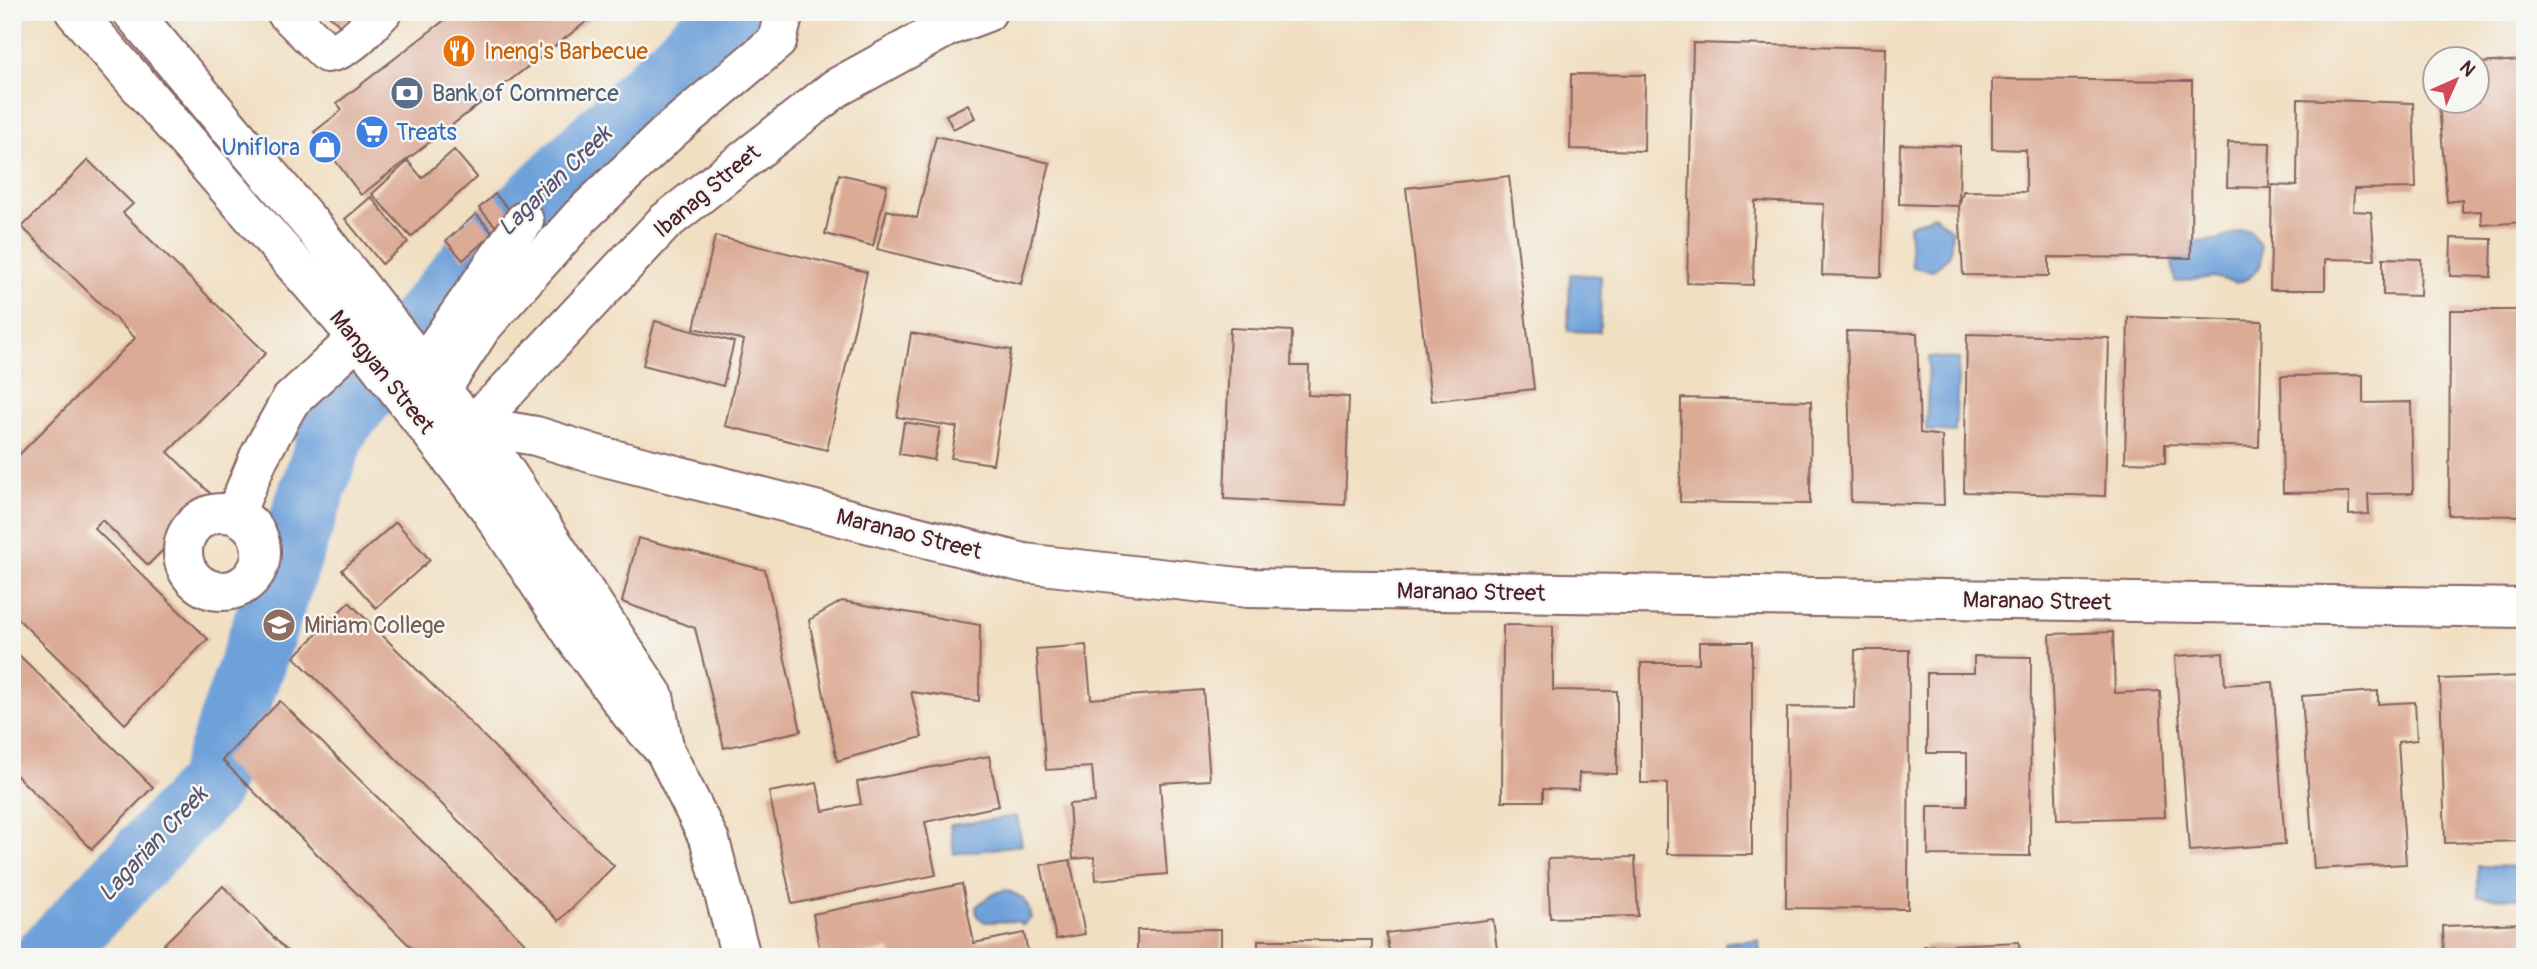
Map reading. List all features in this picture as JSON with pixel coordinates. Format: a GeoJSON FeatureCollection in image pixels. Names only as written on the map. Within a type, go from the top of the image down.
{"type":"FeatureCollection","features":[{"type":"Feature","properties":{"kind":"street","name":"Mangyan Street"},"geometry":{"type":"LineString","coordinates":[[75,12],[358,338],[457,437]]}},
{"type":"Feature","properties":{"kind":"street","name":"Mangyan Street"},"geometry":{"type":"LineString","coordinates":[[132,12],[314,228],[432,378],[489,508],[578,642],[631,714],[665,751],[710,841],[741,957]]}},
{"type":"Feature","properties":{"kind":"street"},"geometry":{"type":"LineString","coordinates":[[170,12],[174,62]]}},
{"type":"Feature","properties":{"kind":"street"},"geometry":{"type":"LineString","coordinates":[[286,12],[327,53],[337,52],[350,43],[382,12]]}},
{"type":"Feature","properties":{"kind":"street"},"geometry":{"type":"LineString","coordinates":[[432,378],[482,327],[580,217],[670,131],[777,41],[784,12]]}},
{"type":"Feature","properties":{"kind":"street","name":"Ibanag Street"},"geometry":{"type":"LineString","coordinates":[[457,437],[500,398],[665,222],[836,88],[947,27],[986,12]]}},
{"type":"Feature","properties":{"kind":"street"},"geometry":{"type":"LineString","coordinates":[[432,378],[524,221]]}},
{"type":"Feature","properties":{"kind":"street"},"geometry":{"type":"LineString","coordinates":[[235,514],[259,457],[290,401],[358,338]]}},
{"type":"Feature","properties":{"kind":"street","name":"Maranao Street"},"geometry":{"type":"LineString","coordinates":[[457,437],[536,436],[597,455],[1024,563],[1248,588],[2525,608]]}},
{"type":"Feature","properties":{"kind":"water"},"geometry":{"type":"Polygon","coordinates":[[[1934,215],[1952,231],[1950,255],[1932,271],[1912,267],[1909,226],[1934,215]]]}},
{"type":"Feature","properties":{"kind":"water"},"geometry":{"type":"Polygon","coordinates":[[[2241,230],[2250,231],[2261,246],[2261,265],[2249,278],[2237,283],[2213,277],[2175,282],[2169,244],[2215,240],[2241,230]]]}},
{"type":"Feature","properties":{"kind":"water"},"geometry":{"type":"Polygon","coordinates":[[[1570,274],[1601,276],[1600,332],[1568,331],[1570,274]]]}},
{"type":"Feature","properties":{"kind":"water"},"geometry":{"type":"Polygon","coordinates":[[[1929,357],[1959,359],[1955,432],[1926,430],[1929,357]]]}},
{"type":"Feature","properties":{"kind":"water"},"geometry":{"type":"Polygon","coordinates":[[[1017,816],[1022,845],[954,854],[950,825],[1017,816]]]}},
{"type":"Feature","properties":{"kind":"water"},"geometry":{"type":"Polygon","coordinates":[[[2478,866],[2524,867],[2524,898],[2478,897],[2478,866]]]}},
{"type":"Feature","properties":{"kind":"water"},"geometry":{"type":"Polygon","coordinates":[[[1005,890],[1026,902],[1031,918],[1023,925],[1017,921],[985,922],[977,916],[976,907],[979,904],[993,894],[1005,890]]]}},
{"type":"Feature","properties":{"kind":"water"},"geometry":{"type":"Polygon","coordinates":[[[1759,940],[1760,957],[1726,957],[1725,942],[1759,940]]]}},
{"type":"Feature","properties":{"kind":"building"},"geometry":{"type":"Polygon","coordinates":[[[326,12],[356,12],[341,27],[326,12]]]}},
{"type":"Feature","properties":{"kind":"building"},"geometry":{"type":"Polygon","coordinates":[[[455,12],[599,12],[361,195],[314,132],[342,110],[337,103],[455,12]]]}},
{"type":"Feature","properties":{"kind":"building"},"geometry":{"type":"Polygon","coordinates":[[[1693,43],[1886,48],[1881,277],[1822,275],[1824,204],[1755,201],[1753,285],[1687,283],[1693,43]]]}},
{"type":"Feature","properties":{"kind":"building"},"geometry":{"type":"Polygon","coordinates":[[[2521,60],[2522,74],[2525,74],[2525,222],[2482,225],[2481,211],[2462,212],[2462,200],[2447,202],[2440,116],[2492,116],[2492,62],[2521,60]]]}},
{"type":"Feature","properties":{"kind":"building"},"geometry":{"type":"Polygon","coordinates":[[[1571,74],[1645,75],[1644,151],[1570,149],[1571,74]]]}},
{"type":"Feature","properties":{"kind":"building"},"geometry":{"type":"Polygon","coordinates":[[[1992,79],[2192,81],[2191,258],[2049,257],[2049,276],[1963,275],[1959,206],[1963,191],[2026,192],[2026,150],[1992,149],[1992,79]]]}},
{"type":"Feature","properties":{"kind":"building"},"geometry":{"type":"Polygon","coordinates":[[[2298,99],[2413,103],[2416,188],[2354,189],[2353,211],[2371,212],[2375,260],[2325,259],[2325,290],[2270,290],[2272,185],[2297,186],[2298,99]]]}},
{"type":"Feature","properties":{"kind":"building"},"geometry":{"type":"Polygon","coordinates":[[[968,104],[975,118],[953,129],[946,115],[968,104]]]}},
{"type":"Feature","properties":{"kind":"building"},"geometry":{"type":"Polygon","coordinates":[[[936,136],[1050,163],[1021,284],[877,249],[887,210],[917,218],[936,136]]]}},
{"type":"Feature","properties":{"kind":"building"},"geometry":{"type":"Polygon","coordinates":[[[2228,142],[2270,143],[2269,188],[2227,187],[2228,142]]]}},
{"type":"Feature","properties":{"kind":"building"},"geometry":{"type":"Polygon","coordinates":[[[1900,144],[1960,146],[1959,206],[1899,204],[1900,144]]]}},
{"type":"Feature","properties":{"kind":"building"},"geometry":{"type":"Polygon","coordinates":[[[454,150],[477,177],[411,237],[372,194],[408,161],[422,178],[454,150]]]}},
{"type":"Feature","properties":{"kind":"building"},"geometry":{"type":"Polygon","coordinates":[[[88,160],[133,204],[123,213],[266,353],[168,452],[215,498],[148,565],[102,520],[94,528],[208,639],[125,724],[12,613],[12,462],[135,338],[22,227],[88,160]]]}},
{"type":"Feature","properties":{"kind":"building"},"geometry":{"type":"Polygon","coordinates":[[[839,174],[887,185],[873,246],[825,234],[839,174]]]}},
{"type":"Feature","properties":{"kind":"building"},"geometry":{"type":"Polygon","coordinates":[[[1509,176],[1534,389],[1431,401],[1406,188],[1509,176]]]}},
{"type":"Feature","properties":{"kind":"building"},"geometry":{"type":"Polygon","coordinates":[[[495,194],[514,215],[499,230],[479,208],[495,194]]]}},
{"type":"Feature","properties":{"kind":"building"},"geometry":{"type":"Polygon","coordinates":[[[371,197],[408,242],[382,264],[345,219],[371,197]]]}},
{"type":"Feature","properties":{"kind":"building"},"geometry":{"type":"Polygon","coordinates":[[[476,214],[493,233],[463,260],[446,241],[476,214]]]}},
{"type":"Feature","properties":{"kind":"building"},"geometry":{"type":"Polygon","coordinates":[[[715,236],[867,272],[827,450],[725,426],[744,340],[694,328],[715,236]]]}},
{"type":"Feature","properties":{"kind":"building"},"geometry":{"type":"Polygon","coordinates":[[[2451,238],[2492,239],[2491,277],[2450,276],[2451,238]]]}},
{"type":"Feature","properties":{"kind":"building"},"geometry":{"type":"Polygon","coordinates":[[[2383,258],[2421,259],[2420,296],[2383,295],[2383,258]]]}},
{"type":"Feature","properties":{"kind":"building"},"geometry":{"type":"Polygon","coordinates":[[[2450,310],[2525,310],[2525,516],[2449,515],[2450,310]]]}},
{"type":"Feature","properties":{"kind":"building"},"geometry":{"type":"Polygon","coordinates":[[[2128,317],[2262,321],[2259,447],[2165,444],[2165,463],[2125,462],[2128,317]]]}},
{"type":"Feature","properties":{"kind":"building"},"geometry":{"type":"Polygon","coordinates":[[[655,321],[734,342],[723,386],[643,365],[655,321]]]}},
{"type":"Feature","properties":{"kind":"building"},"geometry":{"type":"Polygon","coordinates":[[[1230,328],[1292,331],[1291,366],[1309,366],[1308,395],[1349,397],[1345,505],[1224,499],[1230,328]]]}},
{"type":"Feature","properties":{"kind":"building"},"geometry":{"type":"Polygon","coordinates":[[[1847,331],[1917,333],[1920,433],[1942,436],[1944,505],[1851,502],[1847,331]]]}},
{"type":"Feature","properties":{"kind":"building"},"geometry":{"type":"Polygon","coordinates":[[[911,333],[1011,350],[993,464],[951,458],[957,427],[897,417],[911,333]]]}},
{"type":"Feature","properties":{"kind":"building"},"geometry":{"type":"Polygon","coordinates":[[[1967,334],[2109,338],[2105,496],[1964,492],[1967,334]]]}},
{"type":"Feature","properties":{"kind":"building"},"geometry":{"type":"Polygon","coordinates":[[[2363,375],[2363,403],[2411,402],[2413,493],[2368,494],[2369,514],[2349,515],[2349,492],[2283,493],[2281,376],[2363,375]]]}},
{"type":"Feature","properties":{"kind":"building"},"geometry":{"type":"Polygon","coordinates":[[[1681,398],[1811,401],[1810,504],[1680,502],[1681,398]]]}},
{"type":"Feature","properties":{"kind":"building"},"geometry":{"type":"Polygon","coordinates":[[[904,422],[940,428],[934,460],[899,454],[904,422]]]}},
{"type":"Feature","properties":{"kind":"building"},"geometry":{"type":"Polygon","coordinates":[[[396,522],[430,560],[376,608],[342,570],[396,522]]]}},
{"type":"Feature","properties":{"kind":"building"},"geometry":{"type":"Polygon","coordinates":[[[638,538],[765,570],[801,731],[724,748],[695,628],[622,602],[638,538]]]}},
{"type":"Feature","properties":{"kind":"building"},"geometry":{"type":"Polygon","coordinates":[[[842,601],[980,625],[979,701],[911,692],[922,737],[837,761],[809,620],[842,601]]]}},
{"type":"Feature","properties":{"kind":"building"},"geometry":{"type":"Polygon","coordinates":[[[349,602],[614,866],[559,921],[294,657],[349,602]]]}},
{"type":"Feature","properties":{"kind":"building"},"geometry":{"type":"Polygon","coordinates":[[[1503,625],[1553,626],[1553,690],[1617,691],[1617,774],[1579,773],[1578,790],[1543,789],[1543,801],[1502,801],[1503,625]]]}},
{"type":"Feature","properties":{"kind":"building"},"geometry":{"type":"Polygon","coordinates":[[[2113,632],[2115,693],[2160,691],[2165,817],[2057,820],[2050,634],[2113,632]]]}},
{"type":"Feature","properties":{"kind":"building"},"geometry":{"type":"Polygon","coordinates":[[[1699,642],[1752,642],[1752,855],[1667,854],[1667,783],[1641,783],[1641,663],[1699,663],[1699,642]]]}},
{"type":"Feature","properties":{"kind":"building"},"geometry":{"type":"Polygon","coordinates":[[[1086,645],[1091,699],[1203,690],[1210,780],[1160,783],[1167,874],[1096,880],[1094,857],[1073,859],[1069,804],[1095,802],[1092,767],[1046,770],[1036,649],[1086,645]]]}},
{"type":"Feature","properties":{"kind":"building"},"geometry":{"type":"Polygon","coordinates":[[[12,648],[153,787],[92,849],[12,771],[12,648]]]}},
{"type":"Feature","properties":{"kind":"building"},"geometry":{"type":"Polygon","coordinates":[[[1855,650],[1909,650],[1908,909],[1786,908],[1787,707],[1854,708],[1855,650]]]}},
{"type":"Feature","properties":{"kind":"building"},"geometry":{"type":"Polygon","coordinates":[[[2223,653],[2225,685],[2273,682],[2285,844],[2189,851],[2175,656],[2223,653]]]}},
{"type":"Feature","properties":{"kind":"building"},"geometry":{"type":"Polygon","coordinates":[[[1974,656],[2031,657],[2030,856],[1928,855],[1928,806],[1967,806],[1967,753],[1927,753],[1927,673],[1974,673],[1974,656]]]}},
{"type":"Feature","properties":{"kind":"building"},"geometry":{"type":"Polygon","coordinates":[[[2525,676],[2525,841],[2445,843],[2440,679],[2525,676]]]}},
{"type":"Feature","properties":{"kind":"building"},"geometry":{"type":"Polygon","coordinates":[[[2378,691],[2378,704],[2415,702],[2417,740],[2398,742],[2406,864],[2314,869],[2302,696],[2378,691]]]}},
{"type":"Feature","properties":{"kind":"building"},"geometry":{"type":"Polygon","coordinates":[[[280,701],[539,957],[421,957],[222,760],[280,701]]]}},
{"type":"Feature","properties":{"kind":"building"},"geometry":{"type":"Polygon","coordinates":[[[989,756],[999,806],[925,822],[936,875],[792,904],[769,792],[817,783],[823,811],[861,804],[857,782],[989,756]]]}},
{"type":"Feature","properties":{"kind":"building"},"geometry":{"type":"Polygon","coordinates":[[[1635,857],[1638,916],[1550,918],[1548,859],[1635,857]]]}},
{"type":"Feature","properties":{"kind":"building"},"geometry":{"type":"Polygon","coordinates":[[[1070,860],[1085,934],[1056,939],[1041,865],[1070,860]]]}},
{"type":"Feature","properties":{"kind":"building"},"geometry":{"type":"Polygon","coordinates":[[[962,884],[974,943],[1024,933],[1029,957],[891,957],[890,949],[851,957],[821,957],[813,914],[962,884]]]}},
{"type":"Feature","properties":{"kind":"building"},"geometry":{"type":"Polygon","coordinates":[[[223,886],[293,957],[176,957],[164,944],[223,886]]]}},
{"type":"Feature","properties":{"kind":"building"},"geometry":{"type":"Polygon","coordinates":[[[1493,919],[1498,957],[1390,957],[1386,933],[1493,919]]]}},
{"type":"Feature","properties":{"kind":"building"},"geometry":{"type":"Polygon","coordinates":[[[2525,923],[2525,957],[2444,957],[2443,926],[2525,923]]]}},
{"type":"Feature","properties":{"kind":"building"},"geometry":{"type":"Polygon","coordinates":[[[1221,929],[1221,957],[1137,957],[1137,930],[1221,929]]]}},
{"type":"Feature","properties":{"kind":"building"},"geometry":{"type":"Polygon","coordinates":[[[1258,940],[1372,940],[1372,957],[1258,957],[1258,940]]]}},
{"type":"Feature","properties":{"kind":"building"},"geometry":{"type":"Polygon","coordinates":[[[2019,942],[2020,957],[1925,957],[1924,946],[2019,942]]]}},
{"type":"Feature","properties":{"kind":"waterway","name":"Lagarian Creek"},"geometry":{"type":"LineString","coordinates":[[418,327],[475,259],[730,12]]}},
{"type":"Feature","properties":{"kind":"waterway","name":"Lagarian Creek"},"geometry":{"type":"LineString","coordinates":[[47,957],[209,786],[334,429],[380,373]]}},
{"type":"Feature","properties":{"kind":"place","name":"Ineng's Barbecue"},"geometry":{"type":"Point","coordinates":[459,51]}},
{"type":"Feature","properties":{"kind":"place","name":"Bank of Commerce"},"geometry":{"type":"Point","coordinates":[407,93]}},
{"type":"Feature","properties":{"kind":"place","name":"Treats"},"geometry":{"type":"Point","coordinates":[372,132]}},
{"type":"Feature","properties":{"kind":"place","name":"Uniflora"},"geometry":{"type":"Point","coordinates":[325,147]}},
{"type":"Feature","properties":{"kind":"place","name":"Miriam College"},"geometry":{"type":"Point","coordinates":[279,625]}}]}
